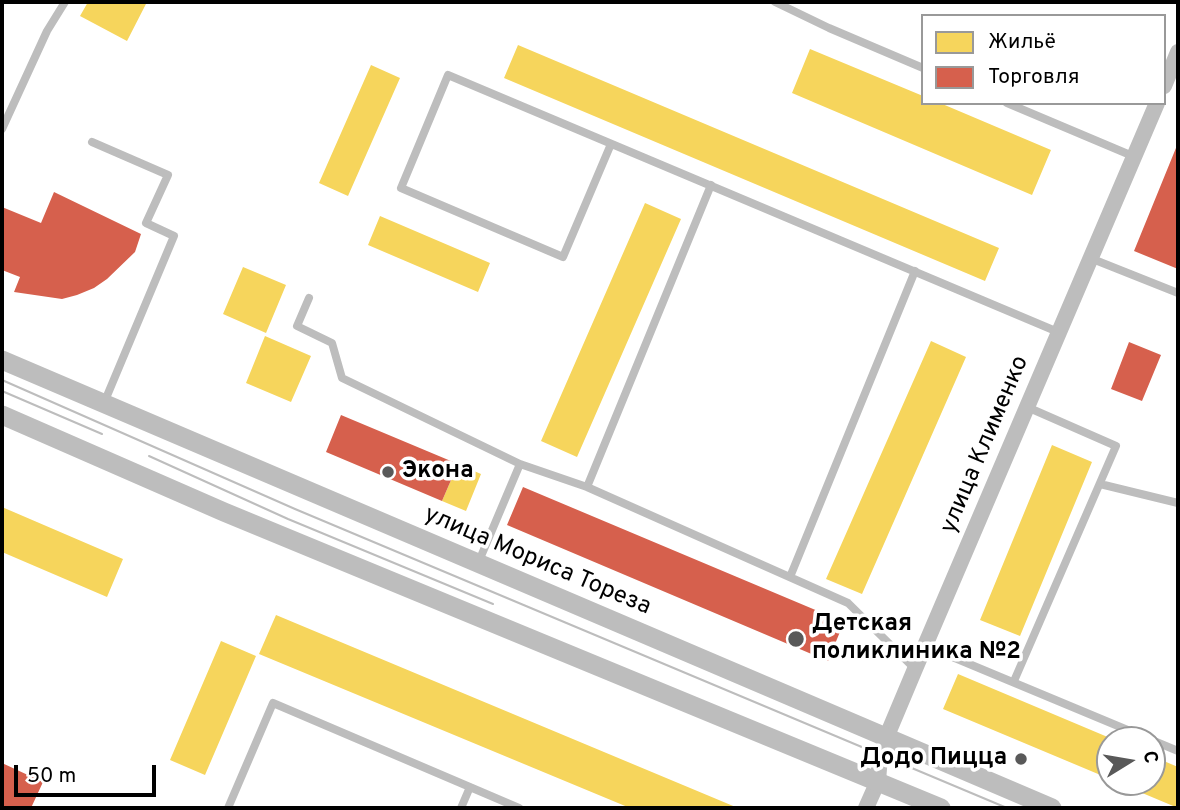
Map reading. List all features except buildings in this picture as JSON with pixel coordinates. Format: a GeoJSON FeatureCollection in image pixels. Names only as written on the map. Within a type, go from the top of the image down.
{"type":"FeatureCollection","features":[{"type":"Feature","properties":{"kind":"street"},"geometry":{"type":"LineString","coordinates":[[1166,81],[1178,52]]}},
{"type":"Feature","properties":{"kind":"street","name":"улица Клименко"},"geometry":{"type":"LineString","coordinates":[[866,808],[878,782],[880,756],[886,738],[1156,105]]}},
{"type":"Feature","properties":{"kind":"street","name":"улица Мориса Тореза"},"geometry":{"type":"LineString","coordinates":[[2,360],[1052,808]]}},
{"type":"Feature","properties":{"kind":"street"},"geometry":{"type":"LineString","coordinates":[[2,415],[224,512],[941,808]]}},
{"type":"Feature","properties":{"kind":"lane"},"geometry":{"type":"LineString","coordinates":[[2,129],[47,31],[65,2]]}},
{"type":"Feature","properties":{"kind":"lane"},"geometry":{"type":"LineString","coordinates":[[775,2],[829,29],[921,67]]}},
{"type":"Feature","properties":{"kind":"lane"},"geometry":{"type":"LineString","coordinates":[[611,144],[563,257],[401,188],[448,75],[1058,332]]}},
{"type":"Feature","properties":{"kind":"lane"},"geometry":{"type":"LineString","coordinates":[[1012,105],[1135,157]]}},
{"type":"Feature","properties":{"kind":"lane"},"geometry":{"type":"LineString","coordinates":[[92,142],[167,175],[146,223],[174,236],[104,403]]}},
{"type":"Feature","properties":{"kind":"lane"},"geometry":{"type":"LineString","coordinates":[[587,487],[711,185]]}},
{"type":"Feature","properties":{"kind":"lane"},"geometry":{"type":"LineString","coordinates":[[1090,258],[1178,293]]}},
{"type":"Feature","properties":{"kind":"lane"},"geometry":{"type":"LineString","coordinates":[[790,577],[915,271]]}},
{"type":"Feature","properties":{"kind":"lane"},"geometry":{"type":"LineString","coordinates":[[309,298],[297,326],[332,343],[342,378],[520,464],[587,487],[848,604],[915,669]]}},
{"type":"Feature","properties":{"kind":"lane"},"geometry":{"type":"LineString","coordinates":[[1014,681],[1116,446],[1026,407]]}},
{"type":"Feature","properties":{"kind":"lane"},"geometry":{"type":"LineString","coordinates":[[478,563],[520,464]]}},
{"type":"Feature","properties":{"kind":"lane"},"geometry":{"type":"LineString","coordinates":[[1100,484],[1178,503]]}},
{"type":"Feature","properties":{"kind":"lane"},"geometry":{"type":"LineString","coordinates":[[926,646],[1178,751]]}},
{"type":"Feature","properties":{"kind":"lane"},"geometry":{"type":"LineString","coordinates":[[228,808],[273,703],[519,808]]}},
{"type":"Feature","properties":{"kind":"lane"},"geometry":{"type":"LineString","coordinates":[[461,808],[470,787]]}},
{"type":"Feature","properties":{"kind":"tram line"},"geometry":{"type":"LineString","coordinates":[[2,380],[295,509],[1007,808]]}},
{"type":"Feature","properties":{"kind":"tram line"},"geometry":{"type":"LineString","coordinates":[[2,391],[102,434]]}},
{"type":"Feature","properties":{"kind":"tram line"},"geometry":{"type":"LineString","coordinates":[[149,456],[288,519],[493,604]]}},
{"type":"Feature","properties":{"kind":"place","name":"Экона"},"geometry":{"type":"Point","coordinates":[388,472]}},
{"type":"Feature","properties":{"kind":"place","name":"Детская поликлиника №2"},"geometry":{"type":"Point","coordinates":[796,639]}},
{"type":"Feature","properties":{"kind":"place","name":"Додо Пицца"},"geometry":{"type":"Point","coordinates":[1021,759]}}]}
